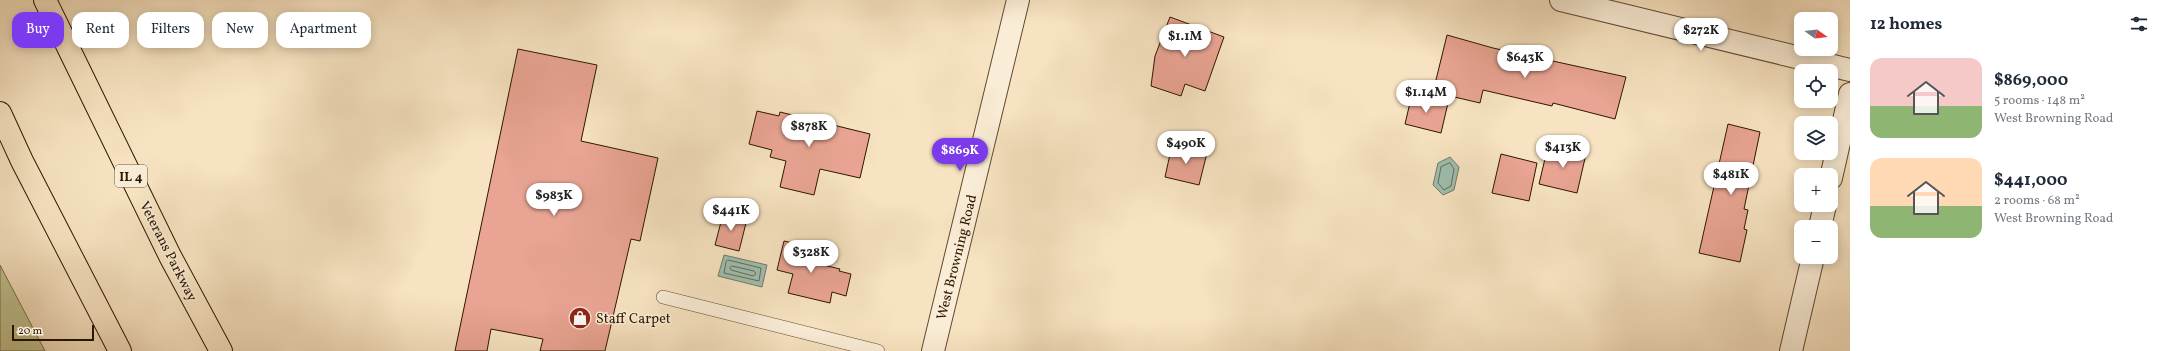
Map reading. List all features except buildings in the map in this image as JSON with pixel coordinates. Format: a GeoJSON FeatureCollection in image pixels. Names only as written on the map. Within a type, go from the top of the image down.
{"type":"FeatureCollection","features":[{"type":"Feature","properties":{"kind":"highway","name":"Veterans Parkway"},"geometry":{"type":"LineString","coordinates":[[44,0],[170,256],[221,351]]}},
{"type":"Feature","properties":{"kind":"highway"},"geometry":{"type":"LineString","coordinates":[[0,114],[22,161],[120,351]]}},
{"type":"Feature","properties":{"kind":"street","name":"West Browning Road"},"geometry":{"type":"LineString","coordinates":[[934,351],[1018,0]]}},
{"type":"Feature","properties":{"kind":"street"},"geometry":{"type":"LineString","coordinates":[[1561,0],[1850,70]]}},
{"type":"Feature","properties":{"kind":"street"},"geometry":{"type":"LineString","coordinates":[[1833,168],[1850,94]]}},
{"type":"Feature","properties":{"kind":"street"},"geometry":{"type":"LineString","coordinates":[[1791,351],[1811,264]]}},
{"type":"Feature","properties":{"kind":"lane"},"geometry":{"type":"LineString","coordinates":[[663,297],[878,351]]}},
{"type":"Feature","properties":{"kind":"green space"},"geometry":{"type":"Polygon","coordinates":[[[0,265],[45,351],[0,351],[0,265]]]}},
{"type":"Feature","properties":{"kind":"water"},"geometry":{"type":"Polygon","coordinates":[[[1450,157],[1459,167],[1454,190],[1443,195],[1433,185],[1438,163],[1450,157]]]}},
{"type":"Feature","properties":{"kind":"water"},"geometry":{"type":"Polygon","coordinates":[[[724,255],[767,265],[762,287],[718,276],[724,255]]]}},
{"type":"Feature","properties":{"kind":"place","name":"Staff Carpet"},"geometry":{"type":"Point","coordinates":[580,318]}}]}
